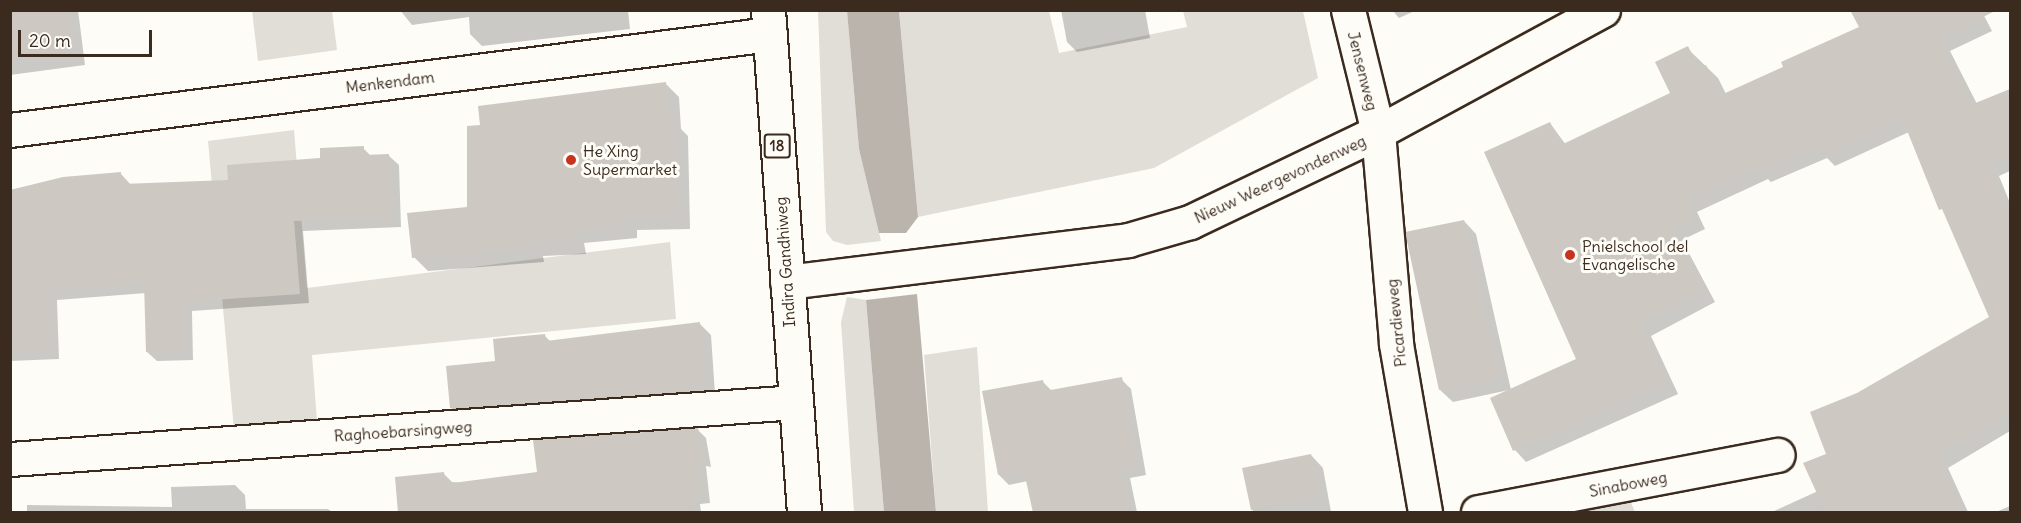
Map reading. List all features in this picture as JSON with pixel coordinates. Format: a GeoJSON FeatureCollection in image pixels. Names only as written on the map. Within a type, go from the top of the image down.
{"type":"FeatureCollection","features":[{"type":"Feature","properties":{"kind":"street","name":"Jensenweg"},"geometry":{"type":"LineString","coordinates":[[1347,10],[1378,132]]}},
{"type":"Feature","properties":{"kind":"street","name":"Nieuw Weergevondenweg"},"geometry":{"type":"LineString","coordinates":[[787,282],[833,278],[1158,233],[1216,212],[1378,132],[1603,10]]}},
{"type":"Feature","properties":{"kind":"street","name":"Menkendam"},"geometry":{"type":"LineString","coordinates":[[10,130],[769,22]]}},
{"type":"Feature","properties":{"kind":"street","name":"Indira Gandhiweg"},"geometry":{"type":"LineString","coordinates":[[769,22],[804,513]]}},
{"type":"Feature","properties":{"kind":"street","name":"Picardieweg"},"geometry":{"type":"LineString","coordinates":[[1378,132],[1396,344],[1425,513]]}},
{"type":"Feature","properties":{"kind":"street","name":"Raghoebarsingweg"},"geometry":{"type":"LineString","coordinates":[[10,459],[795,402]]}},
{"type":"Feature","properties":{"kind":"street","name":"Sinaboweg"},"geometry":{"type":"LineString","coordinates":[[1478,513],[1778,454]]}},
{"type":"Feature","properties":{"kind":"shaded area"},"geometry":{"type":"Polygon","coordinates":[[[252,11],[332,11],[337,50],[258,61],[252,11]]]}},
{"type":"Feature","properties":{"kind":"shaded area"},"geometry":{"type":"Polygon","coordinates":[[[818,11],[847,11],[859,149],[881,241],[847,245],[833,241],[826,232],[818,11]]]}},
{"type":"Feature","properties":{"kind":"shaded area"},"geometry":{"type":"Polygon","coordinates":[[[847,11],[899,11],[918,217],[906,233],[879,233],[859,149],[847,11]]]}},
{"type":"Feature","properties":{"kind":"shaded area"},"geometry":{"type":"Polygon","coordinates":[[[899,11],[1049,11],[1059,53],[1187,27],[1183,11],[1303,11],[1318,78],[1154,168],[918,217],[899,11]]]}},
{"type":"Feature","properties":{"kind":"shaded area"},"geometry":{"type":"Polygon","coordinates":[[[294,130],[307,288],[670,242],[676,319],[312,355],[317,421],[234,430],[208,141],[294,130]]]}},
{"type":"Feature","properties":{"kind":"shaded area"},"geometry":{"type":"Polygon","coordinates":[[[917,294],[936,512],[884,512],[866,300],[917,294]]]}},
{"type":"Feature","properties":{"kind":"shaded area"},"geometry":{"type":"Polygon","coordinates":[[[847,297],[866,300],[884,512],[854,512],[841,322],[847,297]]]}},
{"type":"Feature","properties":{"kind":"shaded area"},"geometry":{"type":"Polygon","coordinates":[[[977,347],[988,512],[936,512],[924,355],[977,347]]]}},
{"type":"Feature","properties":{"kind":"shaded area"},"geometry":{"type":"Polygon","coordinates":[[[1629,498],[1635,512],[1542,512],[1629,498]]]}},
{"type":"Feature","properties":{"kind":"building"},"geometry":{"type":"Polygon","coordinates":[[[10,10],[67,10],[72,51],[10,59],[10,10]]]}},
{"type":"Feature","properties":{"kind":"building"},"geometry":{"type":"Polygon","coordinates":[[[1850,10],[1997,10],[1939,39],[1973,104],[2010,89],[2010,155],[1989,164],[2010,216],[2010,412],[1938,456],[1963,513],[1826,513],[1803,463],[1826,454],[1810,412],[1857,393],[1989,317],[1942,209],[1939,210],[1902,118],[1822,155],[1818,146],[1758,171],[1757,168],[1687,200],[1695,217],[1672,228],[1704,290],[1641,324],[1667,382],[1513,451],[1490,398],[1576,359],[1484,152],[1550,122],[1561,145],[1670,93],[1655,62],[1688,46],[1699,68],[1706,65],[1721,95],[1783,67],[1781,62],[1859,27],[1850,10]]]}},
{"type":"Feature","properties":{"kind":"building","name":"He Xing Supermarket"},"geometry":{"type":"Polygon","coordinates":[[[666,82],[668,120],[674,120],[677,215],[624,217],[624,224],[571,230],[573,241],[530,242],[531,249],[412,258],[407,213],[467,207],[467,126],[480,125],[478,106],[666,82]]]}},
{"type":"Feature","properties":{"kind":"building"},"geometry":{"type":"Polygon","coordinates":[[[364,146],[364,155],[389,154],[392,218],[294,221],[300,294],[183,302],[184,351],[146,352],[144,283],[48,290],[50,350],[13,352],[10,190],[63,177],[121,172],[122,184],[228,180],[227,165],[320,158],[320,148],[364,146]]]}},
{"type":"Feature","properties":{"kind":"building"},"geometry":{"type":"Polygon","coordinates":[[[1464,220],[1499,377],[1439,390],[1405,232],[1464,220]]]}},
{"type":"Feature","properties":{"kind":"building"},"geometry":{"type":"Polygon","coordinates":[[[700,322],[704,383],[690,384],[692,391],[450,408],[446,366],[495,361],[493,339],[545,334],[546,341],[700,322]]]}},
{"type":"Feature","properties":{"kind":"building"},"geometry":{"type":"Polygon","coordinates":[[[1122,377],[1137,466],[1121,468],[1130,513],[1033,513],[1024,471],[998,475],[982,391],[1043,380],[1045,391],[1122,377]]]}},
{"type":"Feature","properties":{"kind":"building"},"geometry":{"type":"Polygon","coordinates":[[[698,428],[703,459],[698,458],[702,494],[692,495],[694,513],[398,513],[395,477],[444,472],[445,484],[537,472],[533,440],[698,428]]]}},
{"type":"Feature","properties":{"kind":"building"},"geometry":{"type":"Polygon","coordinates":[[[1311,454],[1319,496],[1251,510],[1242,468],[1311,454]]]}},
{"type":"Feature","properties":{"kind":"place","name":"He Xing Supermarket"},"geometry":{"type":"Point","coordinates":[571,160]}},
{"type":"Feature","properties":{"kind":"place","name":"Pnielschool del Evangelische"},"geometry":{"type":"Point","coordinates":[1570,255]}}]}
